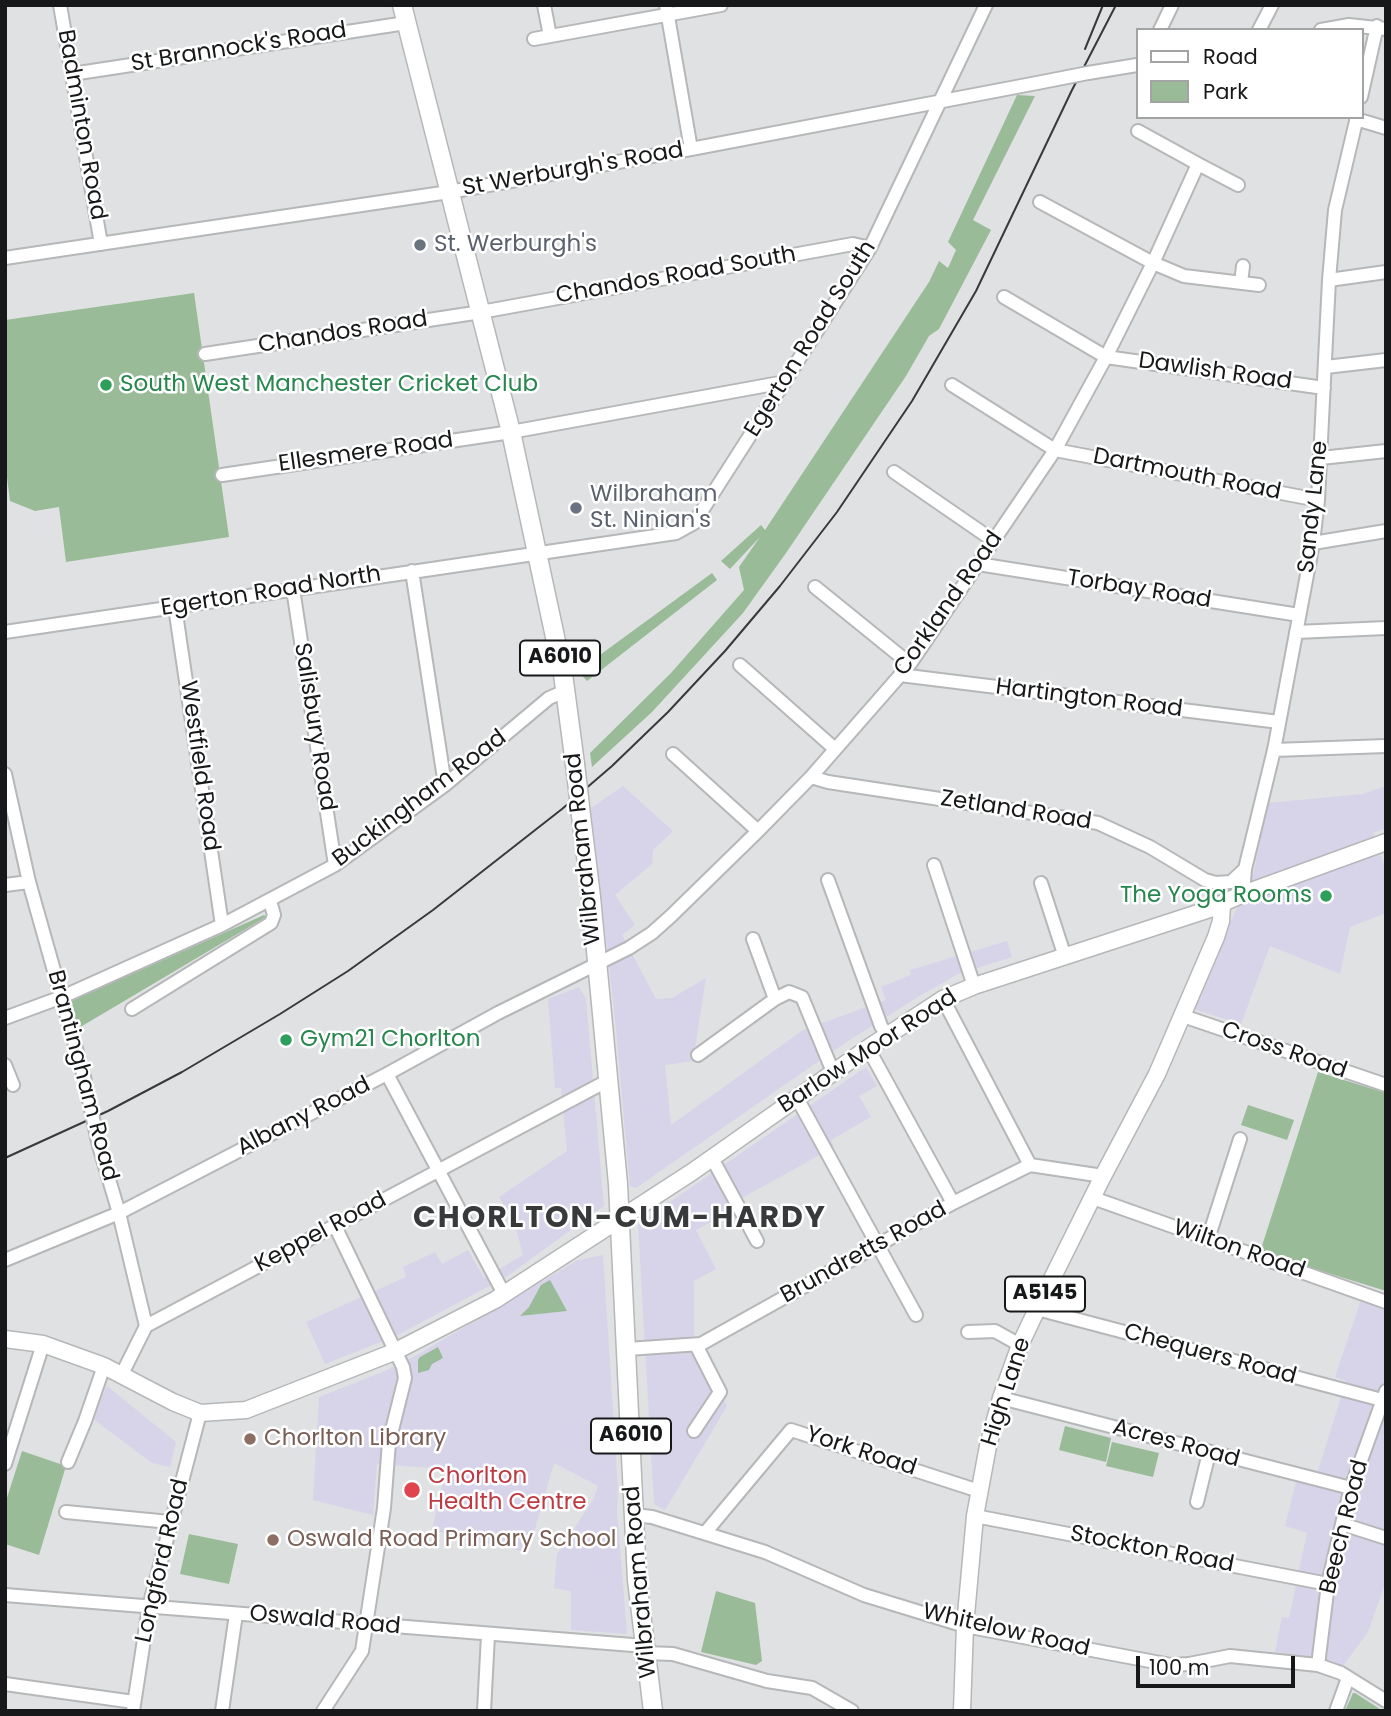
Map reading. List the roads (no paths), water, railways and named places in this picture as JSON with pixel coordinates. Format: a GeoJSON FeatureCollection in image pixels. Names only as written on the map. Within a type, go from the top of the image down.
{"type":"FeatureCollection","features":[{"type":"Feature","properties":{"kind":"highway","name":"Wilbraham Road"},"geometry":{"type":"LineString","coordinates":[[404,14],[511,432],[565,691],[597,963],[620,1219],[639,1605],[653,1711]]}},
{"type":"Feature","properties":{"kind":"main road","name":"Barlow Moor Road"},"geometry":{"type":"LineString","coordinates":[[200,1413],[246,1410],[394,1352],[440,1330],[504,1294],[620,1219],[943,999],[974,986],[1222,905],[1242,894],[1386,842]]}},
{"type":"Feature","properties":{"kind":"main road","name":"High Lane"},"geometry":{"type":"LineString","coordinates":[[962,1711],[965,1626],[975,1516],[1001,1398],[1020,1345],[1037,1309],[1157,1074],[1216,937],[1222,921],[1222,905]]}},
{"type":"Feature","properties":{"kind":"main road"},"geometry":{"type":"LineString","coordinates":[[5,1339],[43,1344],[104,1366],[200,1413]]}},
{"type":"Feature","properties":{"kind":"street","name":"Badminton Road"},"geometry":{"type":"LineString","coordinates":[[60,5],[101,244]]}},
{"type":"Feature","properties":{"kind":"street"},"geometry":{"type":"LineString","coordinates":[[544,5],[550,36]]}},
{"type":"Feature","properties":{"kind":"street"},"geometry":{"type":"LineString","coordinates":[[534,39],[667,10],[721,5]]}},
{"type":"Feature","properties":{"kind":"street","name":"Egerton Road South"},"geometry":{"type":"LineString","coordinates":[[538,553],[676,533],[694,523],[870,248],[986,5]]}},
{"type":"Feature","properties":{"kind":"street"},"geometry":{"type":"LineString","coordinates":[[1161,28],[1172,5]]}},
{"type":"Feature","properties":{"kind":"street"},"geometry":{"type":"LineString","coordinates":[[1260,28],[1272,5]]}},
{"type":"Feature","properties":{"kind":"street"},"geometry":{"type":"LineString","coordinates":[[667,10],[691,149]]}},
{"type":"Feature","properties":{"kind":"street","name":"St Brannock's Road"},"geometry":{"type":"LineString","coordinates":[[72,74],[404,14]]}},
{"type":"Feature","properties":{"kind":"street"},"geometry":{"type":"LineString","coordinates":[[1332,28],[1349,25],[1382,28],[1363,91]]}},
{"type":"Feature","properties":{"kind":"street","name":"St Werburgh's Road"},"geometry":{"type":"LineString","coordinates":[[5,258],[449,192],[1136,65]]}},
{"type":"Feature","properties":{"kind":"street","name":"Sandy Lane"},"geometry":{"type":"LineString","coordinates":[[1242,894],[1245,869],[1274,750],[1313,543],[1321,458],[1335,210],[1356,119]]}},
{"type":"Feature","properties":{"kind":"street"},"geometry":{"type":"LineString","coordinates":[[1359,119],[1386,128]]}},
{"type":"Feature","properties":{"kind":"street"},"geometry":{"type":"LineString","coordinates":[[1138,131],[1238,185]]}},
{"type":"Feature","properties":{"kind":"street","name":"Corkland Road"},"geometry":{"type":"LineString","coordinates":[[597,963],[652,933],[811,777],[910,664],[1055,450],[1153,263],[1198,164]]}},
{"type":"Feature","properties":{"kind":"street"},"geometry":{"type":"LineString","coordinates":[[1040,202],[1153,263],[1184,276],[1259,285]]}},
{"type":"Feature","properties":{"kind":"street","name":"Chandos Road South"},"geometry":{"type":"LineString","coordinates":[[481,312],[853,244],[870,248]]}},
{"type":"Feature","properties":{"kind":"street"},"geometry":{"type":"LineString","coordinates":[[1241,283],[1243,266]]}},
{"type":"Feature","properties":{"kind":"street"},"geometry":{"type":"LineString","coordinates":[[1329,280],[1386,272]]}},
{"type":"Feature","properties":{"kind":"street"},"geometry":{"type":"LineString","coordinates":[[1004,297],[1106,356]]}},
{"type":"Feature","properties":{"kind":"street","name":"Chandos Road"},"geometry":{"type":"LineString","coordinates":[[205,354],[481,312]]}},
{"type":"Feature","properties":{"kind":"street","name":"Dawlish Road"},"geometry":{"type":"LineString","coordinates":[[1106,356],[1325,388]]}},
{"type":"Feature","properties":{"kind":"street"},"geometry":{"type":"LineString","coordinates":[[1326,367],[1386,360]]}},
{"type":"Feature","properties":{"kind":"street","name":"Ellesmere Road"},"geometry":{"type":"LineString","coordinates":[[222,475],[511,432],[785,382]]}},
{"type":"Feature","properties":{"kind":"street"},"geometry":{"type":"LineString","coordinates":[[953,385],[1055,450]]}},
{"type":"Feature","properties":{"kind":"street","name":"Dartmouth Road"},"geometry":{"type":"LineString","coordinates":[[1055,450],[1318,500]]}},
{"type":"Feature","properties":{"kind":"street"},"geometry":{"type":"LineString","coordinates":[[1321,458],[1386,451]]}},
{"type":"Feature","properties":{"kind":"street"},"geometry":{"type":"LineString","coordinates":[[894,472],[994,541]]}},
{"type":"Feature","properties":{"kind":"street"},"geometry":{"type":"LineString","coordinates":[[1313,543],[1386,531]]}},
{"type":"Feature","properties":{"kind":"street","name":"Egerton Road North"},"geometry":{"type":"LineString","coordinates":[[5,632],[538,553]]}},
{"type":"Feature","properties":{"kind":"street","name":"Torbay Road"},"geometry":{"type":"LineString","coordinates":[[978,564],[1299,615]]}},
{"type":"Feature","properties":{"kind":"street"},"geometry":{"type":"LineString","coordinates":[[412,571],[444,785]]}},
{"type":"Feature","properties":{"kind":"street"},"geometry":{"type":"LineString","coordinates":[[815,587],[910,664]]}},
{"type":"Feature","properties":{"kind":"street","name":"Salisbury Road"},"geometry":{"type":"LineString","coordinates":[[293,589],[335,865]]}},
{"type":"Feature","properties":{"kind":"street","name":"Westfield Road"},"geometry":{"type":"LineString","coordinates":[[175,607],[222,925]]}},
{"type":"Feature","properties":{"kind":"street"},"geometry":{"type":"LineString","coordinates":[[1296,632],[1386,628]]}},
{"type":"Feature","properties":{"kind":"street"},"geometry":{"type":"LineString","coordinates":[[740,665],[835,749]]}},
{"type":"Feature","properties":{"kind":"street","name":"Hartington Road"},"geometry":{"type":"LineString","coordinates":[[900,675],[1279,722]]}},
{"type":"Feature","properties":{"kind":"street","name":"Buckingham Road"},"geometry":{"type":"LineString","coordinates":[[5,1018],[62,997],[222,925],[335,865],[444,785],[550,698],[565,691]]}},
{"type":"Feature","properties":{"kind":"street"},"geometry":{"type":"LineString","coordinates":[[1274,750],[1386,746]]}},
{"type":"Feature","properties":{"kind":"street"},"geometry":{"type":"LineString","coordinates":[[673,754],[758,831]]}},
{"type":"Feature","properties":{"kind":"street","name":"Brantingham Road"},"geometry":{"type":"LineString","coordinates":[[5,774],[29,882],[84,1077],[99,1146],[119,1213],[146,1326]]}},
{"type":"Feature","properties":{"kind":"street","name":"Zetland Road"},"geometry":{"type":"LineString","coordinates":[[811,777],[828,782],[1098,823],[1150,847],[1205,880],[1216,883],[1231,882],[1245,869]]}},
{"type":"Feature","properties":{"kind":"street"},"geometry":{"type":"LineString","coordinates":[[934,865],[974,986]]}},
{"type":"Feature","properties":{"kind":"street"},"geometry":{"type":"LineString","coordinates":[[828,880],[881,1026],[887,1035]]}},
{"type":"Feature","properties":{"kind":"street"},"geometry":{"type":"LineString","coordinates":[[5,885],[29,882]]}},
{"type":"Feature","properties":{"kind":"street"},"geometry":{"type":"LineString","coordinates":[[1041,883],[1065,957]]}},
{"type":"Feature","properties":{"kind":"street"},"geometry":{"type":"LineString","coordinates":[[132,1009],[271,923],[274,915],[270,901]]}},
{"type":"Feature","properties":{"kind":"street"},"geometry":{"type":"LineString","coordinates":[[753,939],[775,999]]}},
{"type":"Feature","properties":{"kind":"street","name":"Albany Road"},"geometry":{"type":"LineString","coordinates":[[5,1260],[119,1213],[597,963]]}},
{"type":"Feature","properties":{"kind":"street"},"geometry":{"type":"LineString","coordinates":[[698,1055],[775,999],[789,992],[802,997],[833,1072]]}},
{"type":"Feature","properties":{"kind":"street"},"geometry":{"type":"LineString","coordinates":[[943,999],[1030,1165],[1103,1176]]}},
{"type":"Feature","properties":{"kind":"street","name":"Cross Road"},"geometry":{"type":"LineString","coordinates":[[1182,1016],[1386,1085]]}},
{"type":"Feature","properties":{"kind":"street"},"geometry":{"type":"LineString","coordinates":[[868,1048],[953,1203]]}},
{"type":"Feature","properties":{"kind":"street"},"geometry":{"type":"LineString","coordinates":[[5,1065],[13,1085]]}},
{"type":"Feature","properties":{"kind":"street"},"geometry":{"type":"LineString","coordinates":[[387,1074],[504,1294]]}},
{"type":"Feature","properties":{"kind":"street","name":"Keppel Road"},"geometry":{"type":"LineString","coordinates":[[146,1326],[607,1081]]}},
{"type":"Feature","properties":{"kind":"street"},"geometry":{"type":"LineString","coordinates":[[797,1098],[916,1315]]}},
{"type":"Feature","properties":{"kind":"street"},"geometry":{"type":"LineString","coordinates":[[1208,1239],[1240,1139]]}},
{"type":"Feature","properties":{"kind":"street"},"geometry":{"type":"LineString","coordinates":[[712,1158],[757,1241]]}},
{"type":"Feature","properties":{"kind":"street","name":"Brundretts Road"},"geometry":{"type":"LineString","coordinates":[[627,1349],[696,1345],[953,1203],[1030,1165]]}},
{"type":"Feature","properties":{"kind":"street","name":"Wilton Road"},"geometry":{"type":"LineString","coordinates":[[1093,1198],[1386,1302]]}},
{"type":"Feature","properties":{"kind":"street"},"geometry":{"type":"LineString","coordinates":[[323,1711],[362,1651],[384,1508],[389,1442],[405,1378],[403,1367],[335,1226]]}},
{"type":"Feature","properties":{"kind":"street","name":"Chequers Road"},"geometry":{"type":"LineString","coordinates":[[1037,1309],[1384,1396]]}},
{"type":"Feature","properties":{"kind":"street"},"geometry":{"type":"LineString","coordinates":[[122,1374],[146,1326]]}},
{"type":"Feature","properties":{"kind":"street"},"geometry":{"type":"LineString","coordinates":[[968,1332],[995,1331],[1020,1345]]}},
{"type":"Feature","properties":{"kind":"street"},"geometry":{"type":"LineString","coordinates":[[5,1464],[43,1344]]}},
{"type":"Feature","properties":{"kind":"street"},"geometry":{"type":"LineString","coordinates":[[694,1431],[720,1392],[696,1345]]}},
{"type":"Feature","properties":{"kind":"street"},"geometry":{"type":"LineString","coordinates":[[68,1462],[104,1366]]}},
{"type":"Feature","properties":{"kind":"street","name":"Beech Road"},"geometry":{"type":"LineString","coordinates":[[1318,1665],[1328,1584],[1342,1524],[1351,1488],[1384,1396]]}},
{"type":"Feature","properties":{"kind":"street","name":"Acres Road"},"geometry":{"type":"LineString","coordinates":[[1001,1398],[1351,1488]]}},
{"type":"Feature","properties":{"kind":"street","name":"Longford Road"},"geometry":{"type":"LineString","coordinates":[[134,1707],[149,1607],[200,1413]]}},
{"type":"Feature","properties":{"kind":"street","name":"York Road"},"geometry":{"type":"LineString","coordinates":[[705,1533],[791,1430],[979,1491]]}},
{"type":"Feature","properties":{"kind":"street"},"geometry":{"type":"LineString","coordinates":[[1196,1502],[1209,1453]]}},
{"type":"Feature","properties":{"kind":"street"},"geometry":{"type":"LineString","coordinates":[[66,1512],[170,1522]]}},
{"type":"Feature","properties":{"kind":"street","name":"Whitelow Road"},"geometry":{"type":"LineString","coordinates":[[634,1516],[652,1517],[765,1552],[864,1595],[965,1626],[1171,1665],[1230,1656],[1318,1665],[1333,1669],[1386,1700]]}},
{"type":"Feature","properties":{"kind":"street","name":"Stockton Road"},"geometry":{"type":"LineString","coordinates":[[975,1516],[1328,1584]]}},
{"type":"Feature","properties":{"kind":"street"},"geometry":{"type":"LineString","coordinates":[[1342,1524],[1386,1538]]}},
{"type":"Feature","properties":{"kind":"street","name":"Oswald Road"},"geometry":{"type":"LineString","coordinates":[[5,1595],[645,1650],[673,1654],[767,1681],[812,1688],[852,1711]]}},
{"type":"Feature","properties":{"kind":"street"},"geometry":{"type":"LineString","coordinates":[[222,1711],[236,1614]]}},
{"type":"Feature","properties":{"kind":"street"},"geometry":{"type":"LineString","coordinates":[[484,1711],[488,1635]]}},
{"type":"Feature","properties":{"kind":"street"},"geometry":{"type":"LineString","coordinates":[[1336,1711],[1348,1678]]}},
{"type":"Feature","properties":{"kind":"street"},"geometry":{"type":"LineString","coordinates":[[5,1684],[134,1707]]}},
{"type":"Feature","properties":{"kind":"tram line"},"geometry":{"type":"LineString","coordinates":[[1085,49],[1103,5]]}},
{"type":"Feature","properties":{"kind":"tram line"},"geometry":{"type":"LineString","coordinates":[[5,1158],[108,1111],[182,1072],[348,971],[433,910],[562,809],[668,712],[780,586],[837,512],[912,401],[976,291],[1072,90],[1116,5]]}},
{"type":"Feature","properties":{"kind":"place","name":"St. Werburgh's"},"geometry":{"type":"Point","coordinates":[420,245]}},
{"type":"Feature","properties":{"kind":"place","name":"South West Manchester Cricket Club"},"geometry":{"type":"Point","coordinates":[106,385]}},
{"type":"Feature","properties":{"kind":"place","name":"Wilbraham St. Ninian's"},"geometry":{"type":"Point","coordinates":[576,508]}},
{"type":"Feature","properties":{"kind":"place","name":"The Yoga Rooms"},"geometry":{"type":"Point","coordinates":[1326,896]}},
{"type":"Feature","properties":{"kind":"place","name":"Gym21 Chorlton"},"geometry":{"type":"Point","coordinates":[286,1040]}},
{"type":"Feature","properties":{"kind":"place","name":"Chorlton Library"},"geometry":{"type":"Point","coordinates":[250,1439]}},
{"type":"Feature","properties":{"kind":"place","name":"Chorlton Health Centre"},"geometry":{"type":"Point","coordinates":[412,1490]}},
{"type":"Feature","properties":{"kind":"place","name":"Oswald Road Primary School"},"geometry":{"type":"Point","coordinates":[273,1540]}},
{"type":"Feature","properties":{"kind":"district","name":"CHORLTON-CUM-HARDY"},"geometry":{"type":"Point","coordinates":[620,1219]}}]}
